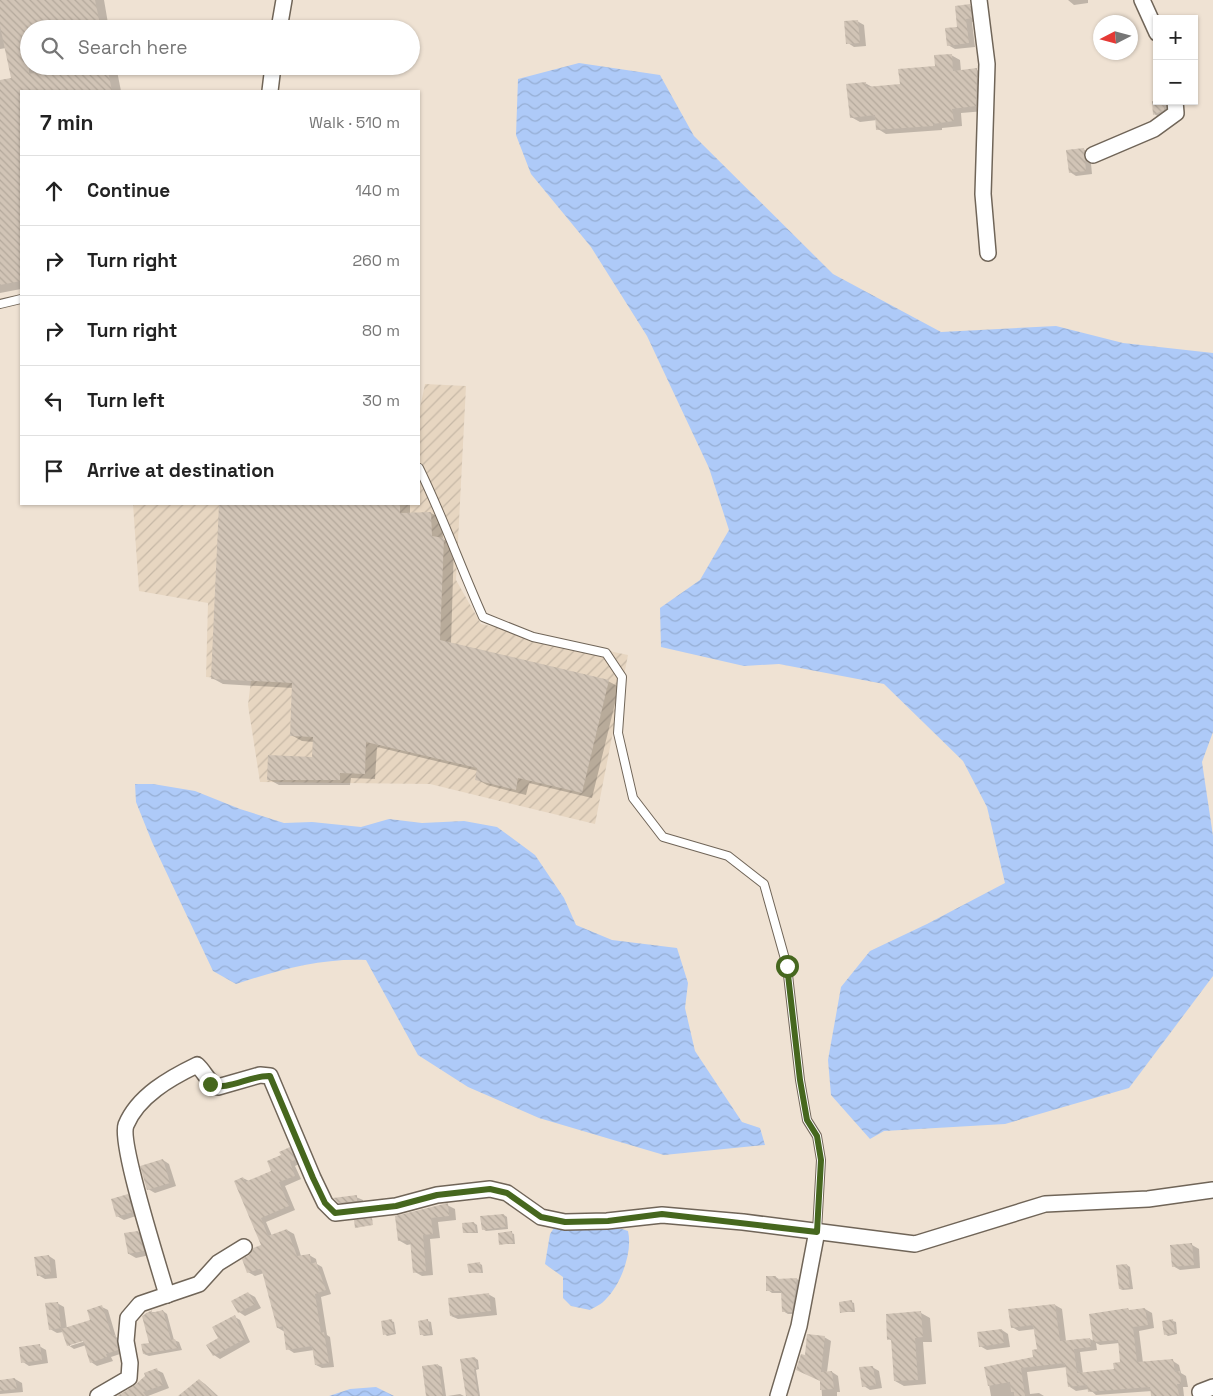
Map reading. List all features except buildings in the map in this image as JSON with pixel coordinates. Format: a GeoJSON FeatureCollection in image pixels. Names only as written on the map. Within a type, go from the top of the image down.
{"type":"FeatureCollection","features":[{"type":"Feature","properties":{"kind":"street"},"geometry":{"type":"LineString","coordinates":[[281,20],[284,0]]}},
{"type":"Feature","properties":{"kind":"street"},"geometry":{"type":"LineString","coordinates":[[978,0],[987,64],[983,194],[988,253]]}},
{"type":"Feature","properties":{"kind":"street"},"geometry":{"type":"LineString","coordinates":[[1142,0],[1153,24]]}},
{"type":"Feature","properties":{"kind":"street"},"geometry":{"type":"LineString","coordinates":[[270,90],[272,75]]}},
{"type":"Feature","properties":{"kind":"street"},"geometry":{"type":"LineString","coordinates":[[1093,155],[1154,130],[1176,113],[1175,105]]}},
{"type":"Feature","properties":{"kind":"street"},"geometry":{"type":"LineString","coordinates":[[167,1296],[128,1157],[125,1127],[144,1098],[175,1075],[197,1065],[205,1072],[210,1084],[218,1087],[260,1076],[270,1076],[313,1178],[325,1203],[335,1213],[396,1206],[437,1195],[490,1189],[507,1193],[541,1217],[565,1222],[608,1221],[662,1214],[915,1244],[1044,1204],[1148,1199],[1213,1190]]}},
{"type":"Feature","properties":{"kind":"street"},"geometry":{"type":"LineString","coordinates":[[778,1396],[798,1326],[817,1232]]}},
{"type":"Feature","properties":{"kind":"street"},"geometry":{"type":"LineString","coordinates":[[98,1396],[129,1378],[130,1363],[126,1341],[128,1318],[140,1304],[199,1284],[218,1263],[244,1247]]}},
{"type":"Feature","properties":{"kind":"lane"},"geometry":{"type":"LineString","coordinates":[[0,304],[20,299]]}},
{"type":"Feature","properties":{"kind":"lane"},"geometry":{"type":"LineString","coordinates":[[420,470],[440,510],[461,569],[483,617],[533,637],[606,653],[622,677],[618,733],[633,798],[663,837],[728,856],[764,884],[787,966],[800,1080],[807,1120],[817,1136],[821,1160],[817,1232]]}},
{"type":"Feature","properties":{"kind":"shaded area"},"geometry":{"type":"Polygon","coordinates":[[[425,384],[466,386],[456,580],[481,624],[628,655],[595,824],[430,784],[260,782],[248,705],[251,680],[206,677],[208,603],[139,591],[133,505],[420,505],[420,408],[425,384]]]}},
{"type":"Feature","properties":{"kind":"water"},"geometry":{"type":"Polygon","coordinates":[[[579,63],[660,75],[694,136],[833,274],[941,332],[1056,326],[1123,343],[1213,353],[1213,732],[1202,762],[1213,836],[1213,976],[1129,1088],[1005,1124],[884,1131],[870,1139],[831,1095],[828,1060],[841,987],[870,951],[927,924],[1005,883],[987,807],[963,761],[884,684],[779,664],[744,666],[661,647],[660,608],[700,580],[729,530],[709,468],[647,336],[591,247],[531,174],[516,135],[518,79],[579,63]]]}},
{"type":"Feature","properties":{"kind":"water"},"geometry":{"type":"Polygon","coordinates":[[[135,784],[153,784],[195,791],[240,809],[284,823],[312,822],[361,827],[389,819],[422,823],[464,821],[497,827],[535,855],[564,898],[576,925],[612,940],[677,948],[688,983],[685,1008],[695,1051],[742,1122],[760,1128],[765,1145],[664,1155],[539,1118],[468,1087],[418,1055],[366,960],[333,961],[300,966],[236,984],[213,971],[152,842],[136,802],[135,784]]]}},
{"type":"Feature","properties":{"kind":"water"},"geometry":{"type":"Polygon","coordinates":[[[554,1228],[622,1229],[628,1231],[629,1239],[627,1258],[621,1276],[604,1301],[590,1310],[571,1306],[563,1298],[563,1277],[545,1264],[550,1234],[554,1228]]]}},
{"type":"Feature","properties":{"kind":"water"},"geometry":{"type":"Polygon","coordinates":[[[376,1387],[394,1396],[329,1396],[350,1389],[376,1387]]]}},
{"type":"Feature","properties":{"kind":"route"},"geometry":{"type":"LineString","coordinates":[[210,1084],[218,1087],[231,1085],[245,1079],[270,1076],[284,1114],[301,1145],[313,1178],[325,1203],[335,1213],[396,1206],[437,1195],[490,1189],[507,1193],[541,1217],[565,1222],[608,1221],[662,1214],[817,1232],[821,1160],[817,1136],[807,1120],[800,1080],[787,966]]}}]}
